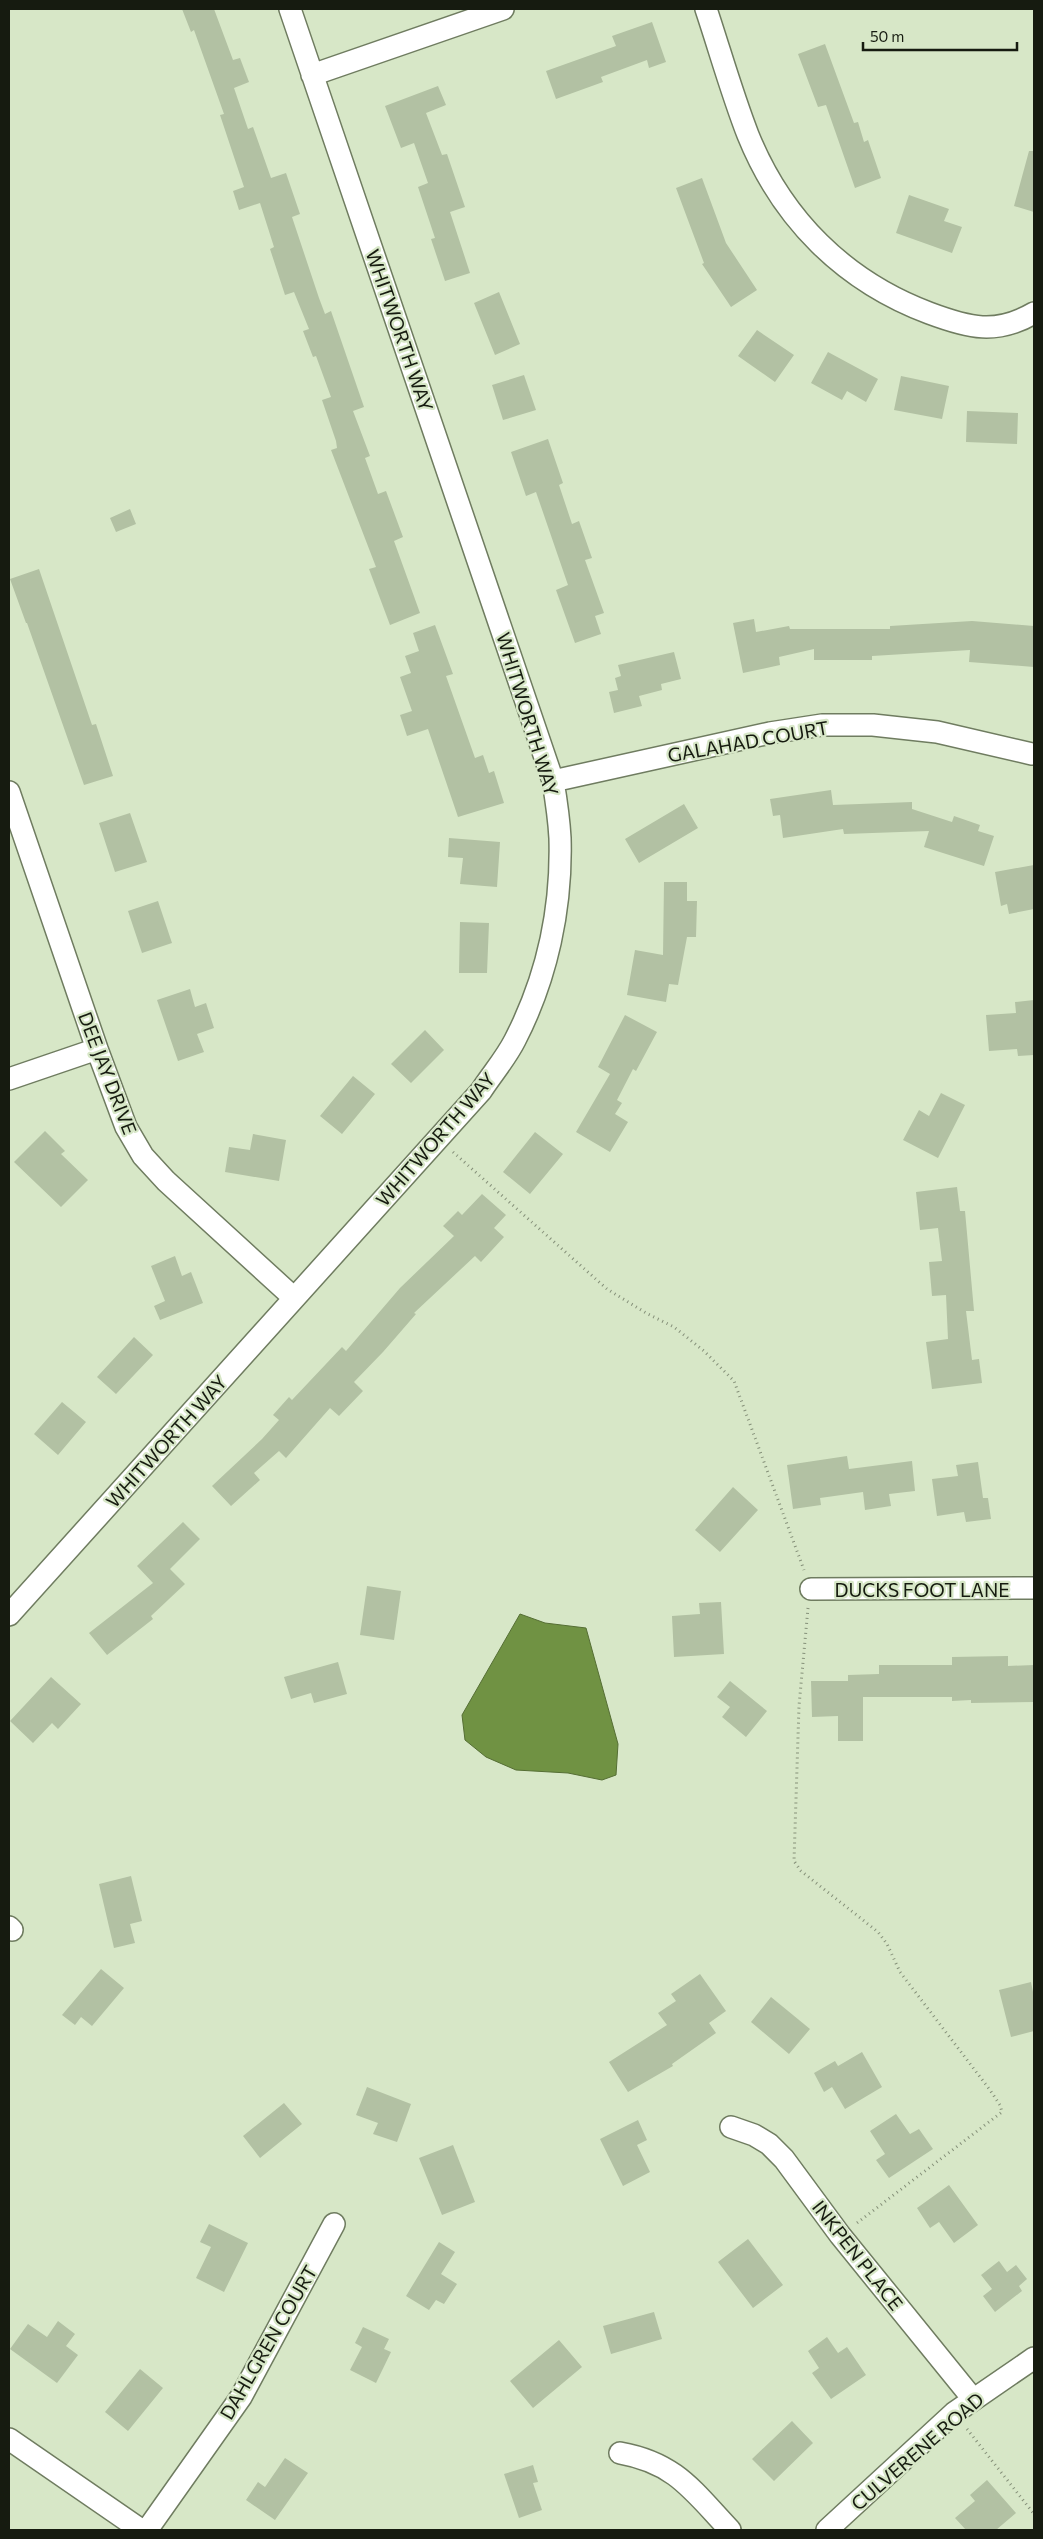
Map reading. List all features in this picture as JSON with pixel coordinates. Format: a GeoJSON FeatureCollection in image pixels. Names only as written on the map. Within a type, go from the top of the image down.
{"type":"FeatureCollection","features":[{"type":"Feature","properties":{"kind":"street","name":"WHITWORTH WAY"},"geometry":{"type":"LineString","coordinates":[[9,1615],[481,1091],[514,1042],[536,992],[551,941],[559,889],[560,836],[553,781],[290,9]]}},
{"type":"Feature","properties":{"kind":"street"},"geometry":{"type":"LineString","coordinates":[[312,75],[503,9]]}},
{"type":"Feature","properties":{"kind":"street"},"geometry":{"type":"LineString","coordinates":[[706,9],[748,135],[768,177],[791,212],[820,246],[868,283],[914,308],[964,326],[995,328],[1016,324],[1034,314]]}},
{"type":"Feature","properties":{"kind":"street","name":"GALAHAD COURT"},"geometry":{"type":"LineString","coordinates":[[553,781],[770,733],[822,725],[873,724],[937,732],[1032,754]]}},
{"type":"Feature","properties":{"kind":"street","name":"DEE JAY DRIVE"},"geometry":{"type":"LineString","coordinates":[[9,792],[97,1049],[126,1127],[143,1156],[166,1181],[294,1298]]}},
{"type":"Feature","properties":{"kind":"street"},"geometry":{"type":"LineString","coordinates":[[9,1079],[97,1049]]}},
{"type":"Feature","properties":{"kind":"street","name":"DUCKS FOOT LANE"},"geometry":{"type":"LineString","coordinates":[[811,1589],[1034,1588]]}},
{"type":"Feature","properties":{"kind":"street","name":"INKPEN PLACE"},"geometry":{"type":"LineString","coordinates":[[731,2127],[754,2135],[779,2154],[840,2235],[973,2399]]}},
{"type":"Feature","properties":{"kind":"street","name":"DAHLGREN COURT"},"geometry":{"type":"LineString","coordinates":[[147,2530],[241,2396],[334,2224]]}},
{"type":"Feature","properties":{"kind":"street","name":"CULVERENE ROAD"},"geometry":{"type":"LineString","coordinates":[[827,2530],[954,2412],[1034,2358]]}},
{"type":"Feature","properties":{"kind":"street"},"geometry":{"type":"LineString","coordinates":[[9,2439],[141,2530]]}},
{"type":"Feature","properties":{"kind":"street"},"geometry":{"type":"LineString","coordinates":[[620,2453],[644,2457],[663,2466],[683,2482],[730,2530]]}},
{"type":"Feature","properties":{"kind":"path"},"geometry":{"type":"LineString","coordinates":[[438,1139],[607,1288],[646,1313],[674,1327],[704,1351],[734,1381],[811,1589],[799,1706],[794,1861],[801,1871],[878,1932],[887,1944],[900,1972],[990,2090],[1000,2105],[1002,2112],[840,2235]]}},
{"type":"Feature","properties":{"kind":"path"},"geometry":{"type":"LineString","coordinates":[[954,2412],[1034,2514]]}},
{"type":"Feature","properties":{"kind":"shaded area"},"geometry":{"type":"Polygon","coordinates":[[[520,1614],[545,1623],[586,1628],[618,1744],[616,1775],[602,1780],[568,1773],[516,1770],[486,1757],[465,1740],[462,1715],[520,1614]]]}},
{"type":"Feature","properties":{"kind":"building"},"geometry":{"type":"Polygon","coordinates":[[[182,9],[214,9],[233,60],[240,58],[249,82],[234,88],[248,129],[253,127],[271,178],[286,173],[300,214],[292,217],[325,314],[331,311],[364,407],[353,411],[370,456],[365,458],[378,494],[386,491],[403,537],[394,541],[420,613],[390,625],[369,569],[376,567],[331,450],[337,448],[336,441],[322,400],[331,397],[316,356],[313,357],[303,331],[309,329],[294,292],[285,295],[270,249],[274,247],[260,203],[239,210],[233,191],[244,187],[220,115],[224,114],[194,30],[191,32],[182,9]]]}},
{"type":"Feature","properties":{"kind":"building"},"geometry":{"type":"Polygon","coordinates":[[[652,22],[666,62],[649,68],[647,60],[601,77],[603,82],[556,99],[546,71],[616,46],[612,36],[652,22]]]}},
{"type":"Feature","properties":{"kind":"building"},"geometry":{"type":"Polygon","coordinates":[[[825,44],[854,123],[858,122],[864,142],[868,140],[881,178],[855,188],[826,105],[818,107],[798,54],[825,44]]]}},
{"type":"Feature","properties":{"kind":"building"},"geometry":{"type":"Polygon","coordinates":[[[438,86],[446,105],[426,113],[442,155],[447,154],[465,207],[450,212],[470,273],[445,281],[431,239],[435,238],[418,187],[428,183],[414,143],[401,148],[385,106],[438,86]]]}},
{"type":"Feature","properties":{"kind":"building"},"geometry":{"type":"Polygon","coordinates":[[[1029,151],[1034,151],[1034,212],[1014,206],[1029,151]]]}},
{"type":"Feature","properties":{"kind":"building"},"geometry":{"type":"Polygon","coordinates":[[[702,178],[726,243],[757,290],[731,307],[702,264],[704,263],[676,188],[702,178]]]}},
{"type":"Feature","properties":{"kind":"building"},"geometry":{"type":"Polygon","coordinates":[[[909,195],[949,209],[944,221],[962,227],[952,253],[896,233],[909,195]]]}},
{"type":"Feature","properties":{"kind":"building"},"geometry":{"type":"Polygon","coordinates":[[[499,292],[520,344],[495,355],[474,303],[499,292]]]}},
{"type":"Feature","properties":{"kind":"building"},"geometry":{"type":"Polygon","coordinates":[[[757,330],[794,355],[775,382],[738,356],[757,330]]]}},
{"type":"Feature","properties":{"kind":"building"},"geometry":{"type":"Polygon","coordinates":[[[828,352],[878,379],[866,402],[847,391],[842,400],[811,383],[828,352]]]}},
{"type":"Feature","properties":{"kind":"building"},"geometry":{"type":"Polygon","coordinates":[[[524,375],[536,410],[503,420],[492,385],[524,375]]]}},
{"type":"Feature","properties":{"kind":"building"},"geometry":{"type":"Polygon","coordinates":[[[901,376],[949,386],[942,419],[894,410],[901,376]]]}},
{"type":"Feature","properties":{"kind":"building"},"geometry":{"type":"Polygon","coordinates":[[[967,411],[1018,413],[1017,444],[966,442],[967,411]]]}},
{"type":"Feature","properties":{"kind":"building"},"geometry":{"type":"Polygon","coordinates":[[[548,439],[563,483],[559,485],[572,524],[579,521],[592,558],[585,560],[604,613],[595,616],[601,634],[575,643],[556,590],[568,585],[536,492],[526,496],[511,452],[548,439]]]}},
{"type":"Feature","properties":{"kind":"building"},"geometry":{"type":"Polygon","coordinates":[[[130,509],[136,524],[116,532],[110,518],[130,509]]]}},
{"type":"Feature","properties":{"kind":"building"},"geometry":{"type":"Polygon","coordinates":[[[39,569],[92,725],[96,724],[113,776],[84,785],[10,579],[39,569]]]}},
{"type":"Feature","properties":{"kind":"building"},"geometry":{"type":"Polygon","coordinates":[[[754,619],[756,632],[789,626],[790,629],[890,629],[890,626],[972,621],[1034,626],[1034,667],[969,662],[970,650],[872,656],[872,660],[814,660],[814,649],[779,657],[780,665],[743,673],[733,623],[754,619]]]}},
{"type":"Feature","properties":{"kind":"building"},"geometry":{"type":"Polygon","coordinates":[[[435,625],[453,674],[446,676],[475,758],[483,755],[489,773],[494,771],[504,803],[458,817],[428,729],[407,736],[400,715],[412,711],[400,677],[411,673],[405,656],[419,651],[413,633],[435,625]]]}},
{"type":"Feature","properties":{"kind":"building"},"geometry":{"type":"Polygon","coordinates":[[[674,652],[681,679],[661,684],[662,690],[639,696],[642,706],[614,713],[609,692],[618,690],[615,678],[621,676],[618,665],[674,652]]]}},
{"type":"Feature","properties":{"kind":"building"},"geometry":{"type":"Polygon","coordinates":[[[831,790],[833,805],[912,802],[912,809],[952,822],[954,816],[980,825],[978,831],[994,836],[984,866],[924,847],[929,831],[844,834],[843,829],[783,838],[780,815],[773,816],[770,799],[831,790]]]}},
{"type":"Feature","properties":{"kind":"building"},"geometry":{"type":"Polygon","coordinates":[[[684,804],[698,828],[639,863],[625,839],[684,804]]]}},
{"type":"Feature","properties":{"kind":"building"},"geometry":{"type":"Polygon","coordinates":[[[130,813],[147,862],[115,872],[99,823],[130,813]]]}},
{"type":"Feature","properties":{"kind":"building"},"geometry":{"type":"Polygon","coordinates":[[[449,838],[500,842],[497,887],[460,884],[463,858],[448,857],[449,838]]]}},
{"type":"Feature","properties":{"kind":"building"},"geometry":{"type":"Polygon","coordinates":[[[1034,865],[1034,909],[1009,914],[1007,904],[1001,906],[995,872],[1034,865]]]}},
{"type":"Feature","properties":{"kind":"building"},"geometry":{"type":"Polygon","coordinates":[[[664,882],[687,882],[687,901],[697,901],[696,937],[687,937],[678,985],[669,984],[666,1002],[627,995],[635,950],[663,955],[664,882]]]}},
{"type":"Feature","properties":{"kind":"building"},"geometry":{"type":"Polygon","coordinates":[[[158,901],[172,943],[142,953],[128,911],[158,901]]]}},
{"type":"Feature","properties":{"kind":"building"},"geometry":{"type":"Polygon","coordinates":[[[460,922],[489,923],[487,973],[459,973],[460,922]]]}},
{"type":"Feature","properties":{"kind":"building"},"geometry":{"type":"Polygon","coordinates":[[[190,989],[195,1007],[206,1003],[214,1028],[197,1034],[204,1052],[178,1061],[157,1000],[190,989]]]}},
{"type":"Feature","properties":{"kind":"building"},"geometry":{"type":"Polygon","coordinates":[[[1034,1000],[1034,1055],[1018,1056],[1017,1049],[989,1051],[986,1015],[1016,1013],[1015,1002],[1034,1000]]]}},
{"type":"Feature","properties":{"kind":"building"},"geometry":{"type":"Polygon","coordinates":[[[625,1015],[657,1032],[636,1071],[633,1069],[617,1100],[622,1103],[615,1114],[628,1122],[610,1152],[576,1132],[610,1074],[598,1067],[625,1015]]]}},
{"type":"Feature","properties":{"kind":"building"},"geometry":{"type":"Polygon","coordinates":[[[425,1030],[444,1050],[411,1083],[391,1064],[425,1030]]]}},
{"type":"Feature","properties":{"kind":"building"},"geometry":{"type":"Polygon","coordinates":[[[353,1076],[375,1094],[342,1134],[320,1116],[353,1076]]]}},
{"type":"Feature","properties":{"kind":"building"},"geometry":{"type":"Polygon","coordinates":[[[941,1093],[965,1105],[938,1158],[903,1140],[919,1110],[929,1116],[941,1093]]]}},
{"type":"Feature","properties":{"kind":"building"},"geometry":{"type":"Polygon","coordinates":[[[45,1131],[65,1151],[61,1154],[88,1180],[61,1207],[14,1162],[45,1131]]]}},
{"type":"Feature","properties":{"kind":"building"},"geometry":{"type":"Polygon","coordinates":[[[535,1132],[563,1154],[530,1194],[503,1172],[535,1132]]]}},
{"type":"Feature","properties":{"kind":"building"},"geometry":{"type":"Polygon","coordinates":[[[253,1134],[286,1140],[279,1181],[225,1172],[229,1147],[250,1150],[253,1134]]]}},
{"type":"Feature","properties":{"kind":"building"},"geometry":{"type":"Polygon","coordinates":[[[957,1187],[960,1211],[965,1211],[974,1311],[966,1311],[972,1360],[979,1359],[982,1383],[932,1389],[926,1342],[948,1339],[946,1295],[932,1296],[929,1262],[942,1261],[938,1228],[920,1230],[916,1192],[957,1187]]]}},
{"type":"Feature","properties":{"kind":"building"},"geometry":{"type":"Polygon","coordinates":[[[482,1194],[506,1215],[494,1228],[504,1237],[481,1262],[475,1256],[414,1313],[416,1314],[354,1382],[363,1391],[339,1416],[330,1408],[286,1458],[279,1451],[254,1473],[260,1480],[231,1506],[212,1486],[262,1439],[279,1420],[273,1415],[289,1397],[292,1400],[342,1347],[346,1351],[400,1288],[454,1236],[443,1226],[458,1211],[462,1215],[482,1194]]]}},
{"type":"Feature","properties":{"kind":"building"},"geometry":{"type":"Polygon","coordinates":[[[175,1256],[182,1276],[191,1272],[203,1303],[160,1320],[154,1306],[165,1301],[151,1266],[175,1256]]]}},
{"type":"Feature","properties":{"kind":"building"},"geometry":{"type":"Polygon","coordinates":[[[134,1337],[153,1355],[116,1394],[97,1377],[134,1337]]]}},
{"type":"Feature","properties":{"kind":"building"},"geometry":{"type":"Polygon","coordinates":[[[62,1402],[86,1422],[58,1455],[34,1434],[62,1402]]]}},
{"type":"Feature","properties":{"kind":"building"},"geometry":{"type":"Polygon","coordinates":[[[847,1456],[849,1469],[912,1461],[915,1491],[889,1494],[891,1506],[865,1510],[863,1492],[820,1498],[821,1505],[793,1509],[787,1465],[847,1456]]]}},
{"type":"Feature","properties":{"kind":"building"},"geometry":{"type":"Polygon","coordinates":[[[978,1462],[983,1498],[988,1498],[991,1519],[966,1522],[964,1512],[937,1516],[932,1479],[958,1476],[956,1465],[978,1462]]]}},
{"type":"Feature","properties":{"kind":"building"},"geometry":{"type":"Polygon","coordinates":[[[733,1487],[758,1510],[720,1552],[695,1530],[733,1487]]]}},
{"type":"Feature","properties":{"kind":"building"},"geometry":{"type":"Polygon","coordinates":[[[183,1522],[200,1539],[170,1569],[185,1584],[151,1616],[153,1619],[107,1655],[89,1633],[153,1583],[137,1566],[183,1522]]]}},
{"type":"Feature","properties":{"kind":"building"},"geometry":{"type":"Polygon","coordinates":[[[367,1586],[401,1591],[394,1640],[360,1635],[367,1586]]]}},
{"type":"Feature","properties":{"kind":"building"},"geometry":{"type":"Polygon","coordinates":[[[721,1602],[724,1654],[674,1657],[672,1616],[700,1614],[699,1603],[721,1602]]]}},
{"type":"Feature","properties":{"kind":"building"},"geometry":{"type":"Polygon","coordinates":[[[1008,1656],[1008,1666],[1034,1665],[1034,1702],[971,1703],[971,1700],[952,1701],[952,1697],[863,1697],[863,1741],[838,1741],[838,1716],[812,1717],[811,1681],[848,1681],[848,1675],[879,1674],[879,1665],[952,1665],[952,1657],[1008,1656]]]}},
{"type":"Feature","properties":{"kind":"building"},"geometry":{"type":"Polygon","coordinates":[[[338,1662],[347,1694],[314,1703],[311,1693],[291,1699],[284,1677],[338,1662]]]}},
{"type":"Feature","properties":{"kind":"building"},"geometry":{"type":"Polygon","coordinates":[[[51,1677],[81,1704],[58,1729],[52,1723],[33,1743],[10,1721],[51,1677]]]}},
{"type":"Feature","properties":{"kind":"building"},"geometry":{"type":"Polygon","coordinates":[[[730,1681],[767,1711],[746,1737],[722,1717],[730,1707],[717,1697],[730,1681]]]}},
{"type":"Feature","properties":{"kind":"building"},"geometry":{"type":"Polygon","coordinates":[[[131,1876],[142,1921],[130,1924],[135,1943],[114,1948],[99,1884],[131,1876]]]}},
{"type":"Feature","properties":{"kind":"building"},"geometry":{"type":"Polygon","coordinates":[[[101,1969],[124,1988],[92,2026],[81,2017],[75,2025],[62,2015],[101,1969]]]}},
{"type":"Feature","properties":{"kind":"building"},"geometry":{"type":"Polygon","coordinates":[[[700,1974],[726,2011],[709,2023],[716,2033],[672,2064],[673,2066],[628,2092],[609,2062],[667,2025],[658,2013],[676,2001],[671,1994],[700,1974]]]}},
{"type":"Feature","properties":{"kind":"building"},"geometry":{"type":"Polygon","coordinates":[[[1031,1982],[1034,1997],[1034,2031],[1011,2037],[999,1990],[1031,1982]]]}},
{"type":"Feature","properties":{"kind":"building"},"geometry":{"type":"Polygon","coordinates":[[[771,1997],[810,2029],[789,2054],[751,2022],[771,1997]]]}},
{"type":"Feature","properties":{"kind":"building"},"geometry":{"type":"Polygon","coordinates":[[[862,2052],[882,2087],[845,2109],[832,2087],[824,2092],[814,2073],[835,2061],[838,2066],[862,2052]]]}},
{"type":"Feature","properties":{"kind":"building"},"geometry":{"type":"Polygon","coordinates":[[[367,2087],[411,2104],[397,2142],[373,2134],[378,2123],[356,2115],[367,2087]]]}},
{"type":"Feature","properties":{"kind":"building"},"geometry":{"type":"Polygon","coordinates":[[[284,2103],[302,2124],[260,2158],[243,2136],[284,2103]]]}},
{"type":"Feature","properties":{"kind":"building"},"geometry":{"type":"Polygon","coordinates":[[[896,2114],[910,2134],[919,2129],[933,2149],[889,2178],[876,2160],[885,2154],[870,2131],[896,2114]]]}},
{"type":"Feature","properties":{"kind":"building"},"geometry":{"type":"Polygon","coordinates":[[[638,2120],[647,2140],[637,2145],[650,2172],[623,2186],[600,2139],[638,2120]]]}},
{"type":"Feature","properties":{"kind":"building"},"geometry":{"type":"Polygon","coordinates":[[[453,2145],[475,2202],[442,2215],[419,2158],[453,2145]]]}},
{"type":"Feature","properties":{"kind":"building"},"geometry":{"type":"Polygon","coordinates":[[[949,2185],[978,2225],[954,2243],[939,2222],[930,2228],[917,2208],[949,2185]]]}},
{"type":"Feature","properties":{"kind":"building"},"geometry":{"type":"Polygon","coordinates":[[[209,2224],[248,2243],[224,2292],[196,2278],[211,2247],[200,2242],[209,2224]]]}},
{"type":"Feature","properties":{"kind":"building"},"geometry":{"type":"Polygon","coordinates":[[[748,2239],[783,2285],[753,2308],[718,2262],[748,2239]]]}},
{"type":"Feature","properties":{"kind":"building"},"geometry":{"type":"Polygon","coordinates":[[[439,2242],[455,2252],[441,2274],[457,2284],[444,2304],[436,2300],[429,2310],[406,2296],[439,2242]]]}},
{"type":"Feature","properties":{"kind":"building"},"geometry":{"type":"Polygon","coordinates":[[[999,2261],[1007,2272],[1016,2265],[1027,2279],[1019,2286],[1022,2291],[995,2312],[983,2296],[992,2289],[981,2275],[999,2261]]]}},
{"type":"Feature","properties":{"kind":"building"},"geometry":{"type":"Polygon","coordinates":[[[654,2312],[662,2339],[611,2354],[603,2326],[654,2312]]]}},
{"type":"Feature","properties":{"kind":"building"},"geometry":{"type":"Polygon","coordinates":[[[58,2321],[75,2334],[66,2346],[78,2355],[57,2383],[10,2349],[28,2324],[47,2337],[58,2321]]]}},
{"type":"Feature","properties":{"kind":"building"},"geometry":{"type":"Polygon","coordinates":[[[363,2327],[389,2339],[384,2349],[391,2352],[376,2383],[350,2370],[362,2347],[355,2343],[363,2327]]]}},
{"type":"Feature","properties":{"kind":"building"},"geometry":{"type":"Polygon","coordinates":[[[827,2337],[838,2353],[847,2347],[866,2375],[831,2399],[812,2373],[819,2368],[808,2351],[827,2337]]]}},
{"type":"Feature","properties":{"kind":"building"},"geometry":{"type":"Polygon","coordinates":[[[559,2340],[582,2367],[533,2408],[510,2381],[559,2340]]]}},
{"type":"Feature","properties":{"kind":"building"},"geometry":{"type":"Polygon","coordinates":[[[140,2369],[163,2388],[128,2431],[105,2412],[140,2369]]]}},
{"type":"Feature","properties":{"kind":"building"},"geometry":{"type":"Polygon","coordinates":[[[792,2421],[813,2443],[774,2481],[752,2459],[792,2421]]]}},
{"type":"Feature","properties":{"kind":"building"},"geometry":{"type":"Polygon","coordinates":[[[285,2458],[308,2473],[275,2520],[246,2500],[258,2482],[265,2487],[285,2458]]]}},
{"type":"Feature","properties":{"kind":"building"},"geometry":{"type":"Polygon","coordinates":[[[533,2465],[538,2482],[533,2483],[542,2510],[519,2518],[504,2474],[533,2465]]]}},
{"type":"Feature","properties":{"kind":"building"},"geometry":{"type":"Polygon","coordinates":[[[987,2480],[1016,2513],[996,2530],[966,2530],[955,2518],[975,2501],[970,2495],[987,2480]]]}}]}
